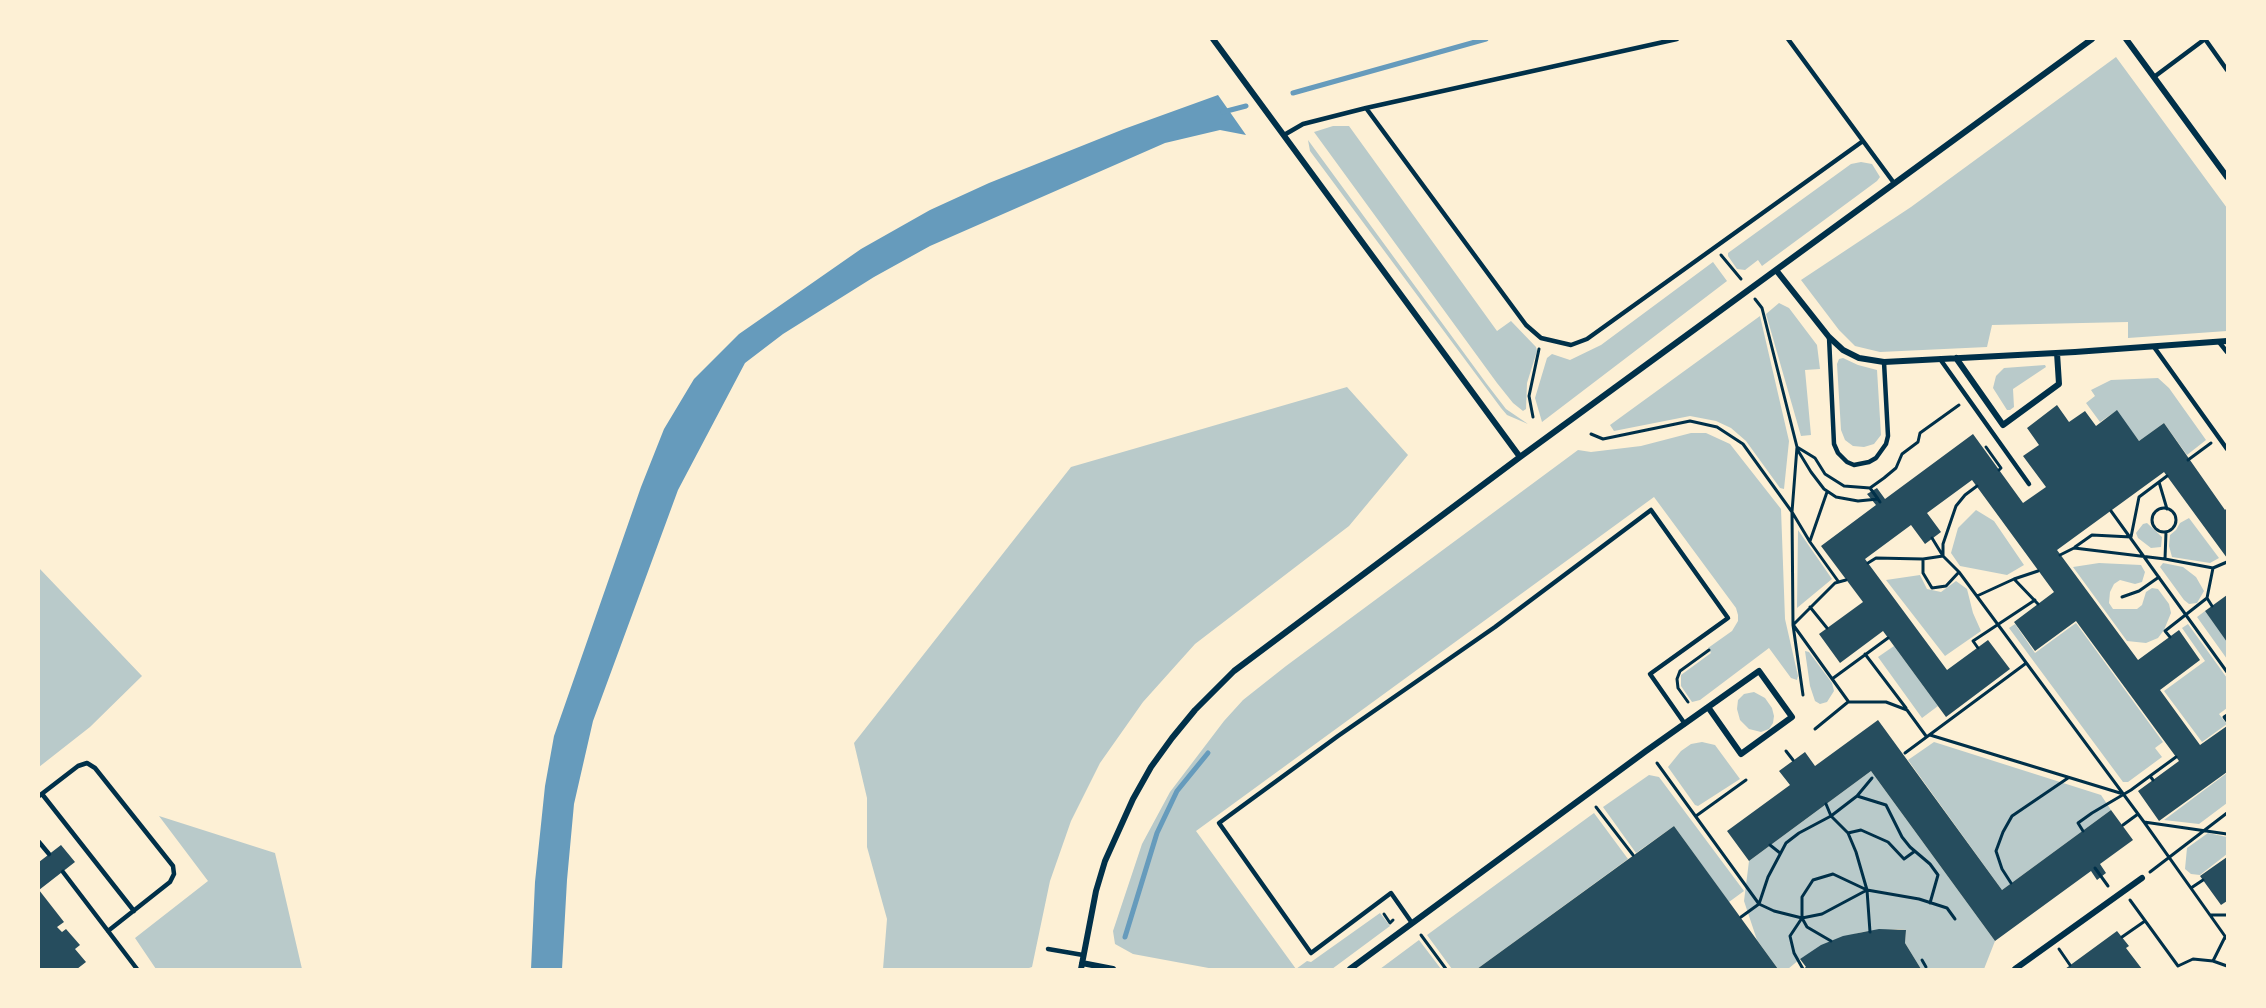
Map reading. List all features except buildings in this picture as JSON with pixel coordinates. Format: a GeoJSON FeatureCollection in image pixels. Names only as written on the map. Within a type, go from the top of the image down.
{"type":"FeatureCollection","features":[{"type":"Feature","properties":{"kind":"street"},"geometry":{"type":"LineString","coordinates":[[1214,39],[1520,457]]}},
{"type":"Feature","properties":{"kind":"street"},"geometry":{"type":"LineString","coordinates":[[1113,969],[1082,962],[1096,891],[1117,832],[1132,799],[1151,767],[1194,710],[1234,671],[1520,457],[2092,39]]}},
{"type":"Feature","properties":{"kind":"street"},"geometry":{"type":"LineString","coordinates":[[2126,39],[2227,177]]}},
{"type":"Feature","properties":{"kind":"street"},"geometry":{"type":"LineString","coordinates":[[1776,270],[1829,337],[1843,350],[1859,358],[1884,362],[2227,341]]}},
{"type":"Feature","properties":{"kind":"street"},"geometry":{"type":"LineString","coordinates":[[1956,358],[2003,425],[2059,384],[2057,353]]}},
{"type":"Feature","properties":{"kind":"street"},"geometry":{"type":"LineString","coordinates":[[1350,969],[1685,723],[1759,671],[1792,717],[1741,754],[1708,707]]}},
{"type":"Feature","properties":{"kind":"street"},"geometry":{"type":"LineString","coordinates":[[2015,969],[2142,878]]}},
{"type":"Feature","properties":{"kind":"lane"},"geometry":{"type":"LineString","coordinates":[[1284,135],[1303,124],[1324,117],[1677,39]]}},
{"type":"Feature","properties":{"kind":"lane"},"geometry":{"type":"LineString","coordinates":[[1788,39],[1894,183]]}},
{"type":"Feature","properties":{"kind":"lane"},"geometry":{"type":"LineString","coordinates":[[2154,77],[2205,39],[2227,70]]}},
{"type":"Feature","properties":{"kind":"lane"},"geometry":{"type":"LineString","coordinates":[[1366,108],[1518,315],[1541,338],[1571,345],[1587,339],[1863,141]]}},
{"type":"Feature","properties":{"kind":"lane"},"geometry":{"type":"LineString","coordinates":[[1829,337],[1833,444],[1847,462],[1861,464],[1876,458],[1887,444],[1884,362]]}},
{"type":"Feature","properties":{"kind":"lane"},"geometry":{"type":"LineString","coordinates":[[2219,342],[2227,352]]}},
{"type":"Feature","properties":{"kind":"lane"},"geometry":{"type":"LineString","coordinates":[[2154,347],[2227,449]]}},
{"type":"Feature","properties":{"kind":"lane"},"geometry":{"type":"LineString","coordinates":[[1940,359],[2029,484]]}},
{"type":"Feature","properties":{"kind":"lane"},"geometry":{"type":"LineString","coordinates":[[1412,923],[1391,893],[1311,953],[1219,824],[1338,736],[1495,627],[1651,510],[1728,618],[1650,674],[1685,723]]}},
{"type":"Feature","properties":{"kind":"lane"},"geometry":{"type":"LineString","coordinates":[[108,931],[134,911],[170,882],[174,874],[173,866],[95,768],[87,763],[78,766],[40,795],[134,911]]}},
{"type":"Feature","properties":{"kind":"lane"},"geometry":{"type":"LineString","coordinates":[[39,842],[49,854]]}},
{"type":"Feature","properties":{"kind":"lane"},"geometry":{"type":"LineString","coordinates":[[63,872],[137,969]]}},
{"type":"Feature","properties":{"kind":"lane"},"geometry":{"type":"LineString","coordinates":[[1048,949],[1082,962]]}},
{"type":"Feature","properties":{"kind":"path"},"geometry":{"type":"LineString","coordinates":[[1712,250],[1724,257],[1741,279]]}},
{"type":"Feature","properties":{"kind":"path"},"geometry":{"type":"LineString","coordinates":[[1755,299],[1762,308],[1797,447],[1811,472],[1827,492],[1847,500],[1879,500],[1870,488]]}},
{"type":"Feature","properties":{"kind":"path"},"geometry":{"type":"LineString","coordinates":[[1533,417],[1529,396],[1541,338]]}},
{"type":"Feature","properties":{"kind":"path"},"geometry":{"type":"LineString","coordinates":[[1591,434],[1603,439],[1690,421],[1717,427],[1743,444],[1838,581]]}},
{"type":"Feature","properties":{"kind":"path"},"geometry":{"type":"LineString","coordinates":[[2188,460],[2212,442]]}},
{"type":"Feature","properties":{"kind":"path"},"geometry":{"type":"LineString","coordinates":[[1797,447],[1792,512],[1793,625],[1803,695]]}},
{"type":"Feature","properties":{"kind":"path"},"geometry":{"type":"LineString","coordinates":[[1986,447],[2001,468],[1999,470]]}},
{"type":"Feature","properties":{"kind":"path"},"geometry":{"type":"LineString","coordinates":[[2131,537],[2139,497],[2167,476]]}},
{"type":"Feature","properties":{"kind":"path"},"geometry":{"type":"LineString","coordinates":[[2159,482],[2167,509]]}},
{"type":"Feature","properties":{"kind":"path"},"geometry":{"type":"LineString","coordinates":[[1943,556],[1943,544],[1956,506],[1977,486]]}},
{"type":"Feature","properties":{"kind":"path"},"geometry":{"type":"LineString","coordinates":[[1810,542],[1827,492]]}},
{"type":"Feature","properties":{"kind":"path"},"geometry":{"type":"LineString","coordinates":[[2167,509],[2174,513],[2176,520],[2173,528],[2166,532],[2156,528],[2153,518],[2157,511],[2167,509]]}},
{"type":"Feature","properties":{"kind":"path"},"geometry":{"type":"LineString","coordinates":[[2111,511],[2227,672]]}},
{"type":"Feature","properties":{"kind":"path"},"geometry":{"type":"LineString","coordinates":[[2165,559],[2166,532]]}},
{"type":"Feature","properties":{"kind":"path"},"geometry":{"type":"LineString","coordinates":[[2060,555],[2092,535],[2131,537]]}},
{"type":"Feature","properties":{"kind":"path"},"geometry":{"type":"LineString","coordinates":[[1932,538],[1943,556],[1959,572],[2144,822],[2226,938],[2213,961]]}},
{"type":"Feature","properties":{"kind":"path"},"geometry":{"type":"LineString","coordinates":[[2074,548],[2145,556],[2213,568],[2227,561]]}},
{"type":"Feature","properties":{"kind":"path"},"geometry":{"type":"LineString","coordinates":[[1868,563],[1876,558],[1923,559],[1943,556]]}},
{"type":"Feature","properties":{"kind":"path"},"geometry":{"type":"LineString","coordinates":[[1923,559],[1923,573],[1932,588],[1946,586],[1959,572]]}},
{"type":"Feature","properties":{"kind":"path"},"geometry":{"type":"LineString","coordinates":[[2170,637],[2165,631],[2207,598],[2213,568]]}},
{"type":"Feature","properties":{"kind":"path"},"geometry":{"type":"LineString","coordinates":[[1977,596],[2038,571]]}},
{"type":"Feature","properties":{"kind":"path"},"geometry":{"type":"LineString","coordinates":[[2122,597],[2139,591],[2159,577]]}},
{"type":"Feature","properties":{"kind":"path"},"geometry":{"type":"LineString","coordinates":[[2014,579],[2038,604]]}},
{"type":"Feature","properties":{"kind":"path"},"geometry":{"type":"LineString","coordinates":[[1793,625],[1838,581],[1846,580]]}},
{"type":"Feature","properties":{"kind":"path"},"geometry":{"type":"LineString","coordinates":[[2207,598],[2212,606]]}},
{"type":"Feature","properties":{"kind":"path"},"geometry":{"type":"LineString","coordinates":[[1977,648],[1973,640],[2035,600]]}},
{"type":"Feature","properties":{"kind":"path"},"geometry":{"type":"LineString","coordinates":[[1810,607],[1827,628]]}},
{"type":"Feature","properties":{"kind":"path"},"geometry":{"type":"LineString","coordinates":[[1793,625],[1848,702]]}},
{"type":"Feature","properties":{"kind":"path"},"geometry":{"type":"LineString","coordinates":[[1832,679],[1888,638]]}},
{"type":"Feature","properties":{"kind":"path"},"geometry":{"type":"LineString","coordinates":[[1688,702],[1678,688],[1677,679],[1680,671],[1709,650]]}},
{"type":"Feature","properties":{"kind":"path"},"geometry":{"type":"LineString","coordinates":[[1865,654],[1928,736],[2122,793]]}},
{"type":"Feature","properties":{"kind":"path"},"geometry":{"type":"LineString","coordinates":[[1905,753],[2025,664]]}},
{"type":"Feature","properties":{"kind":"path"},"geometry":{"type":"LineString","coordinates":[[1815,729],[1848,702],[1886,702],[1907,710]]}},
{"type":"Feature","properties":{"kind":"path"},"geometry":{"type":"LineString","coordinates":[[2227,715],[2224,717],[2227,721]]}},
{"type":"Feature","properties":{"kind":"path"},"geometry":{"type":"LineString","coordinates":[[1786,751],[1793,760]]}},
{"type":"Feature","properties":{"kind":"path"},"geometry":{"type":"LineString","coordinates":[[2083,831],[2078,824],[2122,793],[2131,790],[2176,757]]}},
{"type":"Feature","properties":{"kind":"path"},"geometry":{"type":"LineString","coordinates":[[1657,763],[1759,904],[1774,911],[1802,918],[1822,914],[1867,890]]}},
{"type":"Feature","properties":{"kind":"path"},"geometry":{"type":"LineString","coordinates":[[2150,776],[2153,780]]}},
{"type":"Feature","properties":{"kind":"path"},"geometry":{"type":"LineString","coordinates":[[2011,884],[2002,869],[1996,851],[2002,832],[2012,816],[2069,777]]}},
{"type":"Feature","properties":{"kind":"path"},"geometry":{"type":"LineString","coordinates":[[1741,917],[1759,904],[1768,877],[1786,843],[1799,833],[1831,816],[1857,796],[1872,778]]}},
{"type":"Feature","properties":{"kind":"path"},"geometry":{"type":"LineString","coordinates":[[1695,816],[1746,780]]}},
{"type":"Feature","properties":{"kind":"path"},"geometry":{"type":"LineString","coordinates":[[1857,796],[1886,805],[1898,832],[1938,875]]}},
{"type":"Feature","properties":{"kind":"path"},"geometry":{"type":"LineString","coordinates":[[1826,804],[1831,816],[1848,833],[1867,890],[1869,932]]}},
{"type":"Feature","properties":{"kind":"path"},"geometry":{"type":"LineString","coordinates":[[1596,807],[1633,855]]}},
{"type":"Feature","properties":{"kind":"path"},"geometry":{"type":"LineString","coordinates":[[2142,878],[2227,813]]}},
{"type":"Feature","properties":{"kind":"path"},"geometry":{"type":"LineString","coordinates":[[2123,825],[2138,814]]}},
{"type":"Feature","properties":{"kind":"path"},"geometry":{"type":"LineString","coordinates":[[2144,822],[2227,834]]}},
{"type":"Feature","properties":{"kind":"path"},"geometry":{"type":"LineString","coordinates":[[1848,833],[1861,830],[1888,842],[1904,858],[1915,851]]}},
{"type":"Feature","properties":{"kind":"path"},"geometry":{"type":"LineString","coordinates":[[1770,845],[1780,853]]}},
{"type":"Feature","properties":{"kind":"path"},"geometry":{"type":"LineString","coordinates":[[2095,868],[2108,886]]}},
{"type":"Feature","properties":{"kind":"path"},"geometry":{"type":"LineString","coordinates":[[1938,875],[1946,873]]}},
{"type":"Feature","properties":{"kind":"path"},"geometry":{"type":"LineString","coordinates":[[1831,941],[1807,927],[1802,918],[1802,897],[1813,880],[1833,874],[1867,890],[1947,908],[1955,919]]}},
{"type":"Feature","properties":{"kind":"path"},"geometry":{"type":"LineString","coordinates":[[1930,903],[1938,875]]}},
{"type":"Feature","properties":{"kind":"path"},"geometry":{"type":"LineString","coordinates":[[2190,888],[2203,880]]}},
{"type":"Feature","properties":{"kind":"path"},"geometry":{"type":"LineString","coordinates":[[2124,891],[2178,966],[2193,959],[2213,961],[2227,966]]}},
{"type":"Feature","properties":{"kind":"path"},"geometry":{"type":"LineString","coordinates":[[1384,914],[1390,922],[1393,920]]}},
{"type":"Feature","properties":{"kind":"path"},"geometry":{"type":"LineString","coordinates":[[2210,915],[2227,915]]}},
{"type":"Feature","properties":{"kind":"path"},"geometry":{"type":"LineString","coordinates":[[1802,918],[1790,936],[1794,953],[1803,969]]}},
{"type":"Feature","properties":{"kind":"path"},"geometry":{"type":"LineString","coordinates":[[2122,938],[2145,921]]}},
{"type":"Feature","properties":{"kind":"path"},"geometry":{"type":"LineString","coordinates":[[1421,935],[1446,969]]}},
{"type":"Feature","properties":{"kind":"path"},"geometry":{"type":"LineString","coordinates":[[2054,941],[2070,965]]}},
{"type":"Feature","properties":{"kind":"path"},"geometry":{"type":"LineString","coordinates":[[1922,960],[1926,967]]}},
{"type":"Feature","properties":{"kind":"shaded area"},"geometry":{"type":"Polygon","coordinates":[[[2116,57],[2227,208],[2227,331],[2128,338],[2128,322],[1992,325],[1987,347],[1880,352],[1855,346],[1839,330],[1801,280],[1911,207],[2116,57]]]}},
{"type":"Feature","properties":{"kind":"shaded area"},"geometry":{"type":"Polygon","coordinates":[[[1333,126],[1349,126],[1497,331],[1511,321],[1536,347],[1537,351],[1527,383],[1526,409],[1523,411],[1513,403],[1497,383],[1314,132],[1333,126]]]}},
{"type":"Feature","properties":{"kind":"shaded area"},"geometry":{"type":"Polygon","coordinates":[[[1308,140],[1506,409],[1528,424],[1507,415],[1501,408],[1310,151],[1308,140]]]}},
{"type":"Feature","properties":{"kind":"shaded area"},"geometry":{"type":"Polygon","coordinates":[[[1861,162],[1872,164],[1880,177],[1877,181],[1762,266],[1758,260],[1745,270],[1737,269],[1728,253],[1851,164],[1861,162]]]}},
{"type":"Feature","properties":{"kind":"shaded area"},"geometry":{"type":"Polygon","coordinates":[[[1713,262],[1727,281],[1542,422],[1535,398],[1547,358],[1552,354],[1570,360],[1601,345],[1713,262]]]}},
{"type":"Feature","properties":{"kind":"shaded area"},"geometry":{"type":"Polygon","coordinates":[[[1779,303],[1789,308],[1817,345],[1820,369],[1805,370],[1811,435],[1801,436],[1766,314],[1779,303]]]}},
{"type":"Feature","properties":{"kind":"shaded area"},"geometry":{"type":"Polygon","coordinates":[[[1760,316],[1789,441],[1784,489],[1780,488],[1746,441],[1731,428],[1716,421],[1690,416],[1614,431],[1610,425],[1760,316]]]}},
{"type":"Feature","properties":{"kind":"shaded area"},"geometry":{"type":"Polygon","coordinates":[[[1843,358],[1877,370],[1881,435],[1874,444],[1864,447],[1853,446],[1845,440],[1841,430],[1837,364],[1839,359],[1843,358]]]}},
{"type":"Feature","properties":{"kind":"shaded area"},"geometry":{"type":"Polygon","coordinates":[[[2045,365],[2046,367],[2013,389],[2014,407],[2007,410],[1993,388],[1996,376],[2004,368],[2045,365]]]}},
{"type":"Feature","properties":{"kind":"shaded area"},"geometry":{"type":"Polygon","coordinates":[[[2158,378],[2169,388],[2206,440],[2187,455],[2164,423],[2139,441],[2116,411],[2100,422],[2086,403],[2095,396],[2091,390],[2111,380],[2158,378]]]}},
{"type":"Feature","properties":{"kind":"shaded area"},"geometry":{"type":"Polygon","coordinates":[[[1347,387],[1408,455],[1349,526],[1195,644],[1143,702],[1100,763],[1071,821],[1050,881],[1032,967],[1026,969],[883,969],[887,919],[867,847],[867,798],[854,743],[1071,467],[1347,387]]]}},
{"type":"Feature","properties":{"kind":"shaded area"},"geometry":{"type":"Polygon","coordinates":[[[1691,433],[1706,433],[1730,444],[1781,509],[1785,619],[1797,680],[1791,678],[1769,648],[1700,700],[1692,702],[1681,686],[1681,675],[1711,653],[1708,648],[1732,631],[1738,621],[1738,615],[1736,608],[1654,497],[1196,831],[1296,969],[1214,969],[1133,954],[1115,944],[1113,931],[1142,844],[1170,792],[1224,721],[1243,700],[1286,666],[1578,450],[1591,452],[1641,446],[1691,433]]]}},
{"type":"Feature","properties":{"kind":"shaded area"},"geometry":{"type":"Polygon","coordinates":[[[1976,510],[1994,521],[2024,565],[2007,575],[1960,566],[1951,553],[1958,528],[1976,510]]]}},
{"type":"Feature","properties":{"kind":"shaded area"},"geometry":{"type":"Polygon","coordinates":[[[2189,518],[2219,558],[2210,563],[2172,557],[2169,546],[2170,535],[2180,523],[2189,518]]]}},
{"type":"Feature","properties":{"kind":"shaded area"},"geometry":{"type":"Polygon","coordinates":[[[2147,523],[2162,537],[2161,547],[2151,548],[2138,538],[2136,533],[2143,524],[2147,523]]]}},
{"type":"Feature","properties":{"kind":"shaded area"},"geometry":{"type":"Polygon","coordinates":[[[1798,530],[1832,579],[1797,608],[1798,530]]]}},
{"type":"Feature","properties":{"kind":"shaded area"},"geometry":{"type":"Polygon","coordinates":[[[2099,563],[2141,565],[2145,572],[2142,582],[2135,584],[2120,580],[2114,584],[2110,592],[2109,603],[2113,609],[2137,609],[2142,605],[2146,592],[2152,588],[2158,589],[2169,604],[2171,613],[2158,638],[2146,643],[2127,641],[2073,567],[2099,563]]]}},
{"type":"Feature","properties":{"kind":"shaded area"},"geometry":{"type":"Polygon","coordinates":[[[2163,563],[2183,567],[2196,577],[2204,591],[2197,603],[2189,604],[2184,600],[2160,567],[2163,563]]]}},
{"type":"Feature","properties":{"kind":"shaded area"},"geometry":{"type":"Polygon","coordinates":[[[39,568],[142,676],[90,727],[39,767],[39,568]]]}},
{"type":"Feature","properties":{"kind":"shaded area"},"geometry":{"type":"Polygon","coordinates":[[[1920,575],[1927,589],[1941,592],[1956,581],[1967,589],[1973,613],[1981,631],[1945,656],[1886,580],[1920,575]]]}},
{"type":"Feature","properties":{"kind":"shaded area"},"geometry":{"type":"Polygon","coordinates":[[[2205,611],[2227,641],[2227,659],[2197,617],[2205,611]]]}},
{"type":"Feature","properties":{"kind":"shaded area"},"geometry":{"type":"Polygon","coordinates":[[[2076,623],[2163,742],[2155,748],[2162,757],[2128,782],[2123,782],[2009,628],[2015,624],[2035,653],[2076,623]]]}},
{"type":"Feature","properties":{"kind":"shaded area"},"geometry":{"type":"Polygon","coordinates":[[[2188,624],[2227,678],[2227,708],[2219,714],[2227,724],[2202,742],[2164,691],[2205,661],[2182,628],[2188,624]]]}},
{"type":"Feature","properties":{"kind":"shaded area"},"geometry":{"type":"Polygon","coordinates":[[[1894,646],[1938,706],[1922,718],[1878,657],[1894,646]]]}},
{"type":"Feature","properties":{"kind":"shaded area"},"geometry":{"type":"Polygon","coordinates":[[[1805,651],[1809,652],[1832,683],[1834,691],[1827,702],[1820,704],[1815,701],[1810,686],[1805,651]]]}},
{"type":"Feature","properties":{"kind":"shaded area"},"geometry":{"type":"Polygon","coordinates":[[[1754,692],[1765,698],[1774,716],[1769,729],[1761,732],[1749,729],[1740,720],[1737,709],[1738,700],[1744,694],[1754,692]]]}},
{"type":"Feature","properties":{"kind":"shaded area"},"geometry":{"type":"Polygon","coordinates":[[[1702,742],[1715,745],[1740,779],[1698,806],[1668,767],[1681,751],[1691,744],[1702,742]]]}},
{"type":"Feature","properties":{"kind":"shaded area"},"geometry":{"type":"Polygon","coordinates":[[[1934,742],[2101,795],[2111,810],[2002,890],[1908,760],[1934,742]]]}},
{"type":"Feature","properties":{"kind":"shaded area"},"geometry":{"type":"Polygon","coordinates":[[[1871,771],[1995,941],[1984,969],[1921,969],[1905,943],[1906,930],[1862,932],[1831,941],[1800,959],[1788,969],[1778,969],[1757,940],[1744,901],[1749,861],[1871,771]]]}},
{"type":"Feature","properties":{"kind":"shaded area"},"geometry":{"type":"Polygon","coordinates":[[[2227,773],[2227,803],[2199,824],[2164,820],[2227,773]]]}},
{"type":"Feature","properties":{"kind":"shaded area"},"geometry":{"type":"Polygon","coordinates":[[[1649,775],[1659,777],[1744,891],[1729,902],[1674,826],[1636,853],[1603,807],[1649,775]]]}},
{"type":"Feature","properties":{"kind":"shaded area"},"geometry":{"type":"Polygon","coordinates":[[[1594,813],[1628,859],[1477,969],[1452,969],[1427,935],[1594,813]]]}},
{"type":"Feature","properties":{"kind":"shaded area"},"geometry":{"type":"Polygon","coordinates":[[[159,816],[275,853],[302,969],[156,969],[135,938],[208,881],[159,816]]]}},
{"type":"Feature","properties":{"kind":"shaded area"},"geometry":{"type":"Polygon","coordinates":[[[2208,833],[2227,837],[2227,854],[2200,875],[2191,874],[2185,869],[2187,848],[2208,833]]]}},
{"type":"Feature","properties":{"kind":"shaded area"},"geometry":{"type":"Polygon","coordinates":[[[1380,913],[1390,926],[1332,969],[1296,969],[1307,961],[1311,962],[1380,913]]]}},
{"type":"Feature","properties":{"kind":"shaded area"},"geometry":{"type":"Polygon","coordinates":[[[1419,940],[1441,969],[1380,969],[1419,940]]]}},
{"type":"Feature","properties":{"kind":"water"},"geometry":{"type":"Polygon","coordinates":[[[1218,95],[1246,135],[1220,130],[1165,143],[930,246],[874,277],[783,334],[745,363],[678,490],[593,721],[574,804],[562,969],[531,969],[535,882],[545,786],[554,736],[641,487],[664,429],[694,379],[739,334],[861,249],[930,210],[989,183],[1124,129],[1218,95]]]}},
{"type":"Feature","properties":{"kind":"waterway"},"geometry":{"type":"LineString","coordinates":[[1293,93],[1486,39]]}},
{"type":"Feature","properties":{"kind":"waterway"},"geometry":{"type":"LineString","coordinates":[[1223,112],[1246,106]]}},
{"type":"Feature","properties":{"kind":"waterway"},"geometry":{"type":"LineString","coordinates":[[1125,937],[1157,833],[1177,791],[1208,753]]}}]}
